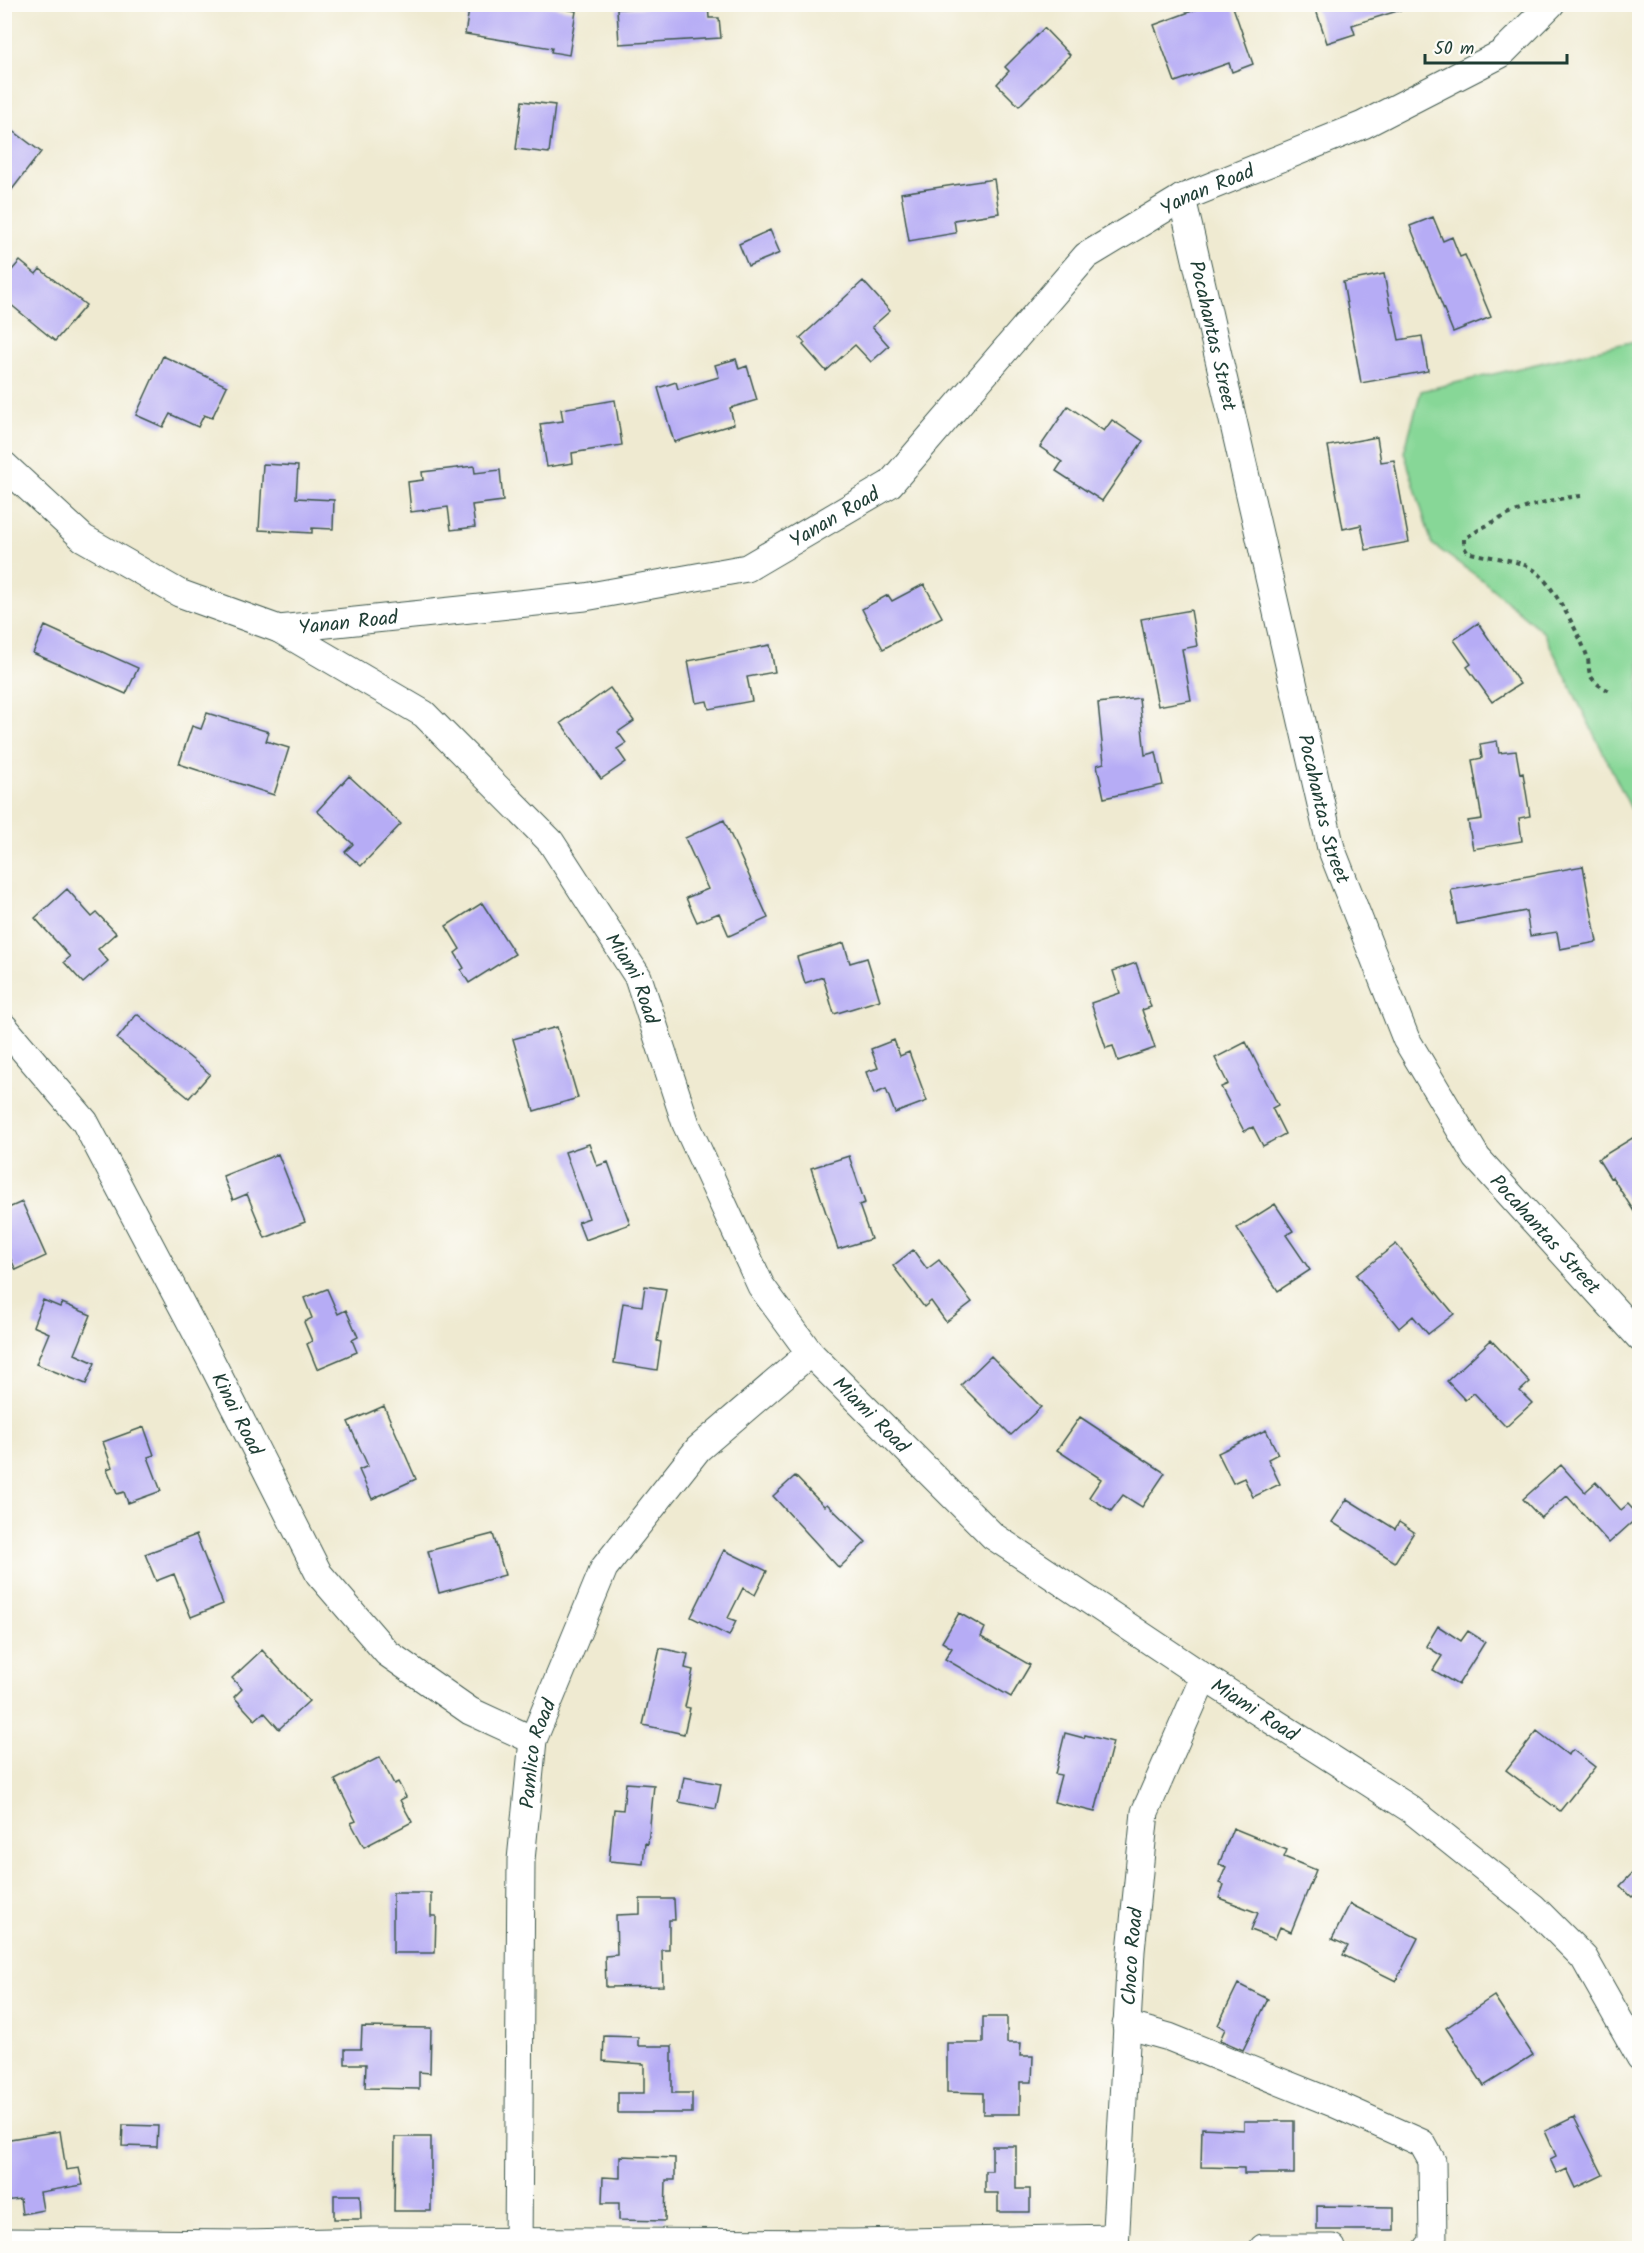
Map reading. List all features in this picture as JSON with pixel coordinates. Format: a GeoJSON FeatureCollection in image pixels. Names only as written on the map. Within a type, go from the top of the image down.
{"type":"FeatureCollection","features":[{"type":"Feature","properties":{"kind":"street","name":"Yanan Road"},"geometry":{"type":"LineString","coordinates":[[4,465],[83,538],[179,593],[279,629],[585,597],[747,568],[891,484],[1086,256],[1182,198],[1363,125],[1501,54],[1551,4]]}},
{"type":"Feature","properties":{"kind":"street","name":"Pocahantas Street"},"geometry":{"type":"LineString","coordinates":[[1182,198],[1331,848],[1406,1038],[1477,1158],[1640,1338]]}},
{"type":"Feature","properties":{"kind":"street","name":"Miami Road"},"geometry":{"type":"LineString","coordinates":[[279,629],[424,714],[551,842],[638,977],[686,1124],[761,1286],[810,1353],[993,1536],[1204,1677],[1409,1808],[1533,1906],[1584,1958],[1637,2045]]}},
{"type":"Feature","properties":{"kind":"street","name":"Kinai Road"},"geometry":{"type":"LineString","coordinates":[[4,1027],[85,1122],[208,1355],[319,1574],[387,1653],[470,1710],[533,1740]]}},
{"type":"Feature","properties":{"kind":"street","name":"Pamlico Road"},"geometry":{"type":"LineString","coordinates":[[518,2246],[522,1860],[533,1740],[604,1568],[698,1449],[810,1353]]}},
{"type":"Feature","properties":{"kind":"street","name":"Choco Road"},"geometry":{"type":"LineString","coordinates":[[1115,2243],[1131,1951],[1145,1812],[1204,1677]]}},
{"type":"Feature","properties":{"kind":"street"},"geometry":{"type":"LineString","coordinates":[[1126,2025],[1169,2037],[1333,2103],[1422,2143],[1432,2161],[1433,2245],[1428,2248]]}},
{"type":"Feature","properties":{"kind":"street"},"geometry":{"type":"LineString","coordinates":[[4,2242],[245,2244],[372,2241],[518,2246],[1115,2243]]}},
{"type":"Feature","properties":{"kind":"street"},"geometry":{"type":"LineString","coordinates":[[1263,2248],[1332,2248]]}},
{"type":"Feature","properties":{"kind":"path"},"geometry":{"type":"LineString","coordinates":[[1581,496],[1539,504],[1495,519],[1464,539],[1464,547],[1467,552],[1526,565],[1537,572],[1549,586],[1577,634],[1588,658],[1590,675],[1599,686],[1610,691]]}},
{"type":"Feature","properties":{"kind":"green space"},"geometry":{"type":"Polygon","coordinates":[[[1640,340],[1639,825],[1544,633],[1481,579],[1432,544],[1404,452],[1421,391],[1640,340]]]}},
{"type":"Feature","properties":{"kind":"building"},"geometry":{"type":"Polygon","coordinates":[[[470,4],[535,4],[576,11],[569,55],[551,52],[552,48],[465,34],[470,4]]]}},
{"type":"Feature","properties":{"kind":"building"},"geometry":{"type":"Polygon","coordinates":[[[657,4],[708,4],[709,18],[719,18],[721,38],[619,44],[617,9],[657,7],[657,4]]]}},
{"type":"Feature","properties":{"kind":"building"},"geometry":{"type":"Polygon","coordinates":[[[1211,4],[1232,4],[1253,64],[1232,72],[1229,63],[1175,82],[1154,25],[1211,4]]]}},
{"type":"Feature","properties":{"kind":"building"},"geometry":{"type":"Polygon","coordinates":[[[1314,4],[1407,4],[1407,8],[1352,25],[1355,34],[1327,43],[1314,4]]]}},
{"type":"Feature","properties":{"kind":"building"},"geometry":{"type":"Polygon","coordinates":[[[1044,28],[1070,55],[1019,106],[997,84],[1009,71],[1005,67],[1044,28]]]}},
{"type":"Feature","properties":{"kind":"building"},"geometry":{"type":"Polygon","coordinates":[[[522,101],[555,105],[549,153],[516,149],[522,101]]]}},
{"type":"Feature","properties":{"kind":"building"},"geometry":{"type":"Polygon","coordinates":[[[4,124],[41,152],[4,200],[4,124]]]}},
{"type":"Feature","properties":{"kind":"building"},"geometry":{"type":"Polygon","coordinates":[[[994,179],[999,213],[954,220],[956,233],[909,241],[901,193],[994,179]]]}},
{"type":"Feature","properties":{"kind":"building"},"geometry":{"type":"Polygon","coordinates":[[[1433,217],[1443,241],[1452,237],[1460,257],[1465,255],[1491,317],[1453,332],[1410,226],[1433,217]]]}},
{"type":"Feature","properties":{"kind":"building"},"geometry":{"type":"Polygon","coordinates":[[[770,230],[780,253],[748,266],[739,244],[770,230]]]}},
{"type":"Feature","properties":{"kind":"building"},"geometry":{"type":"Polygon","coordinates":[[[20,261],[36,274],[40,269],[86,305],[55,341],[4,299],[4,279],[20,261]]]}},
{"type":"Feature","properties":{"kind":"building"},"geometry":{"type":"Polygon","coordinates":[[[1384,274],[1399,340],[1422,336],[1428,371],[1361,383],[1343,282],[1384,274]]]}},
{"type":"Feature","properties":{"kind":"building"},"geometry":{"type":"Polygon","coordinates":[[[863,281],[890,311],[872,327],[889,346],[871,362],[855,345],[826,371],[803,345],[805,343],[800,338],[863,281]]]}},
{"type":"Feature","properties":{"kind":"building"},"geometry":{"type":"Polygon","coordinates":[[[163,356],[227,386],[212,418],[204,415],[198,427],[170,414],[163,427],[136,415],[163,356]]]}},
{"type":"Feature","properties":{"kind":"building"},"geometry":{"type":"Polygon","coordinates":[[[736,359],[739,369],[747,366],[757,400],[730,408],[734,424],[674,442],[658,388],[676,382],[678,389],[719,377],[715,365],[736,359]]]}},
{"type":"Feature","properties":{"kind":"building"},"geometry":{"type":"Polygon","coordinates":[[[615,400],[622,445],[572,453],[573,463],[547,467],[540,424],[563,421],[561,409],[615,400]]]}},
{"type":"Feature","properties":{"kind":"building"},"geometry":{"type":"Polygon","coordinates":[[[1068,406],[1104,431],[1112,420],[1143,441],[1102,501],[1056,471],[1062,462],[1040,447],[1068,406]]]}},
{"type":"Feature","properties":{"kind":"building"},"geometry":{"type":"Polygon","coordinates":[[[1377,437],[1381,462],[1394,460],[1409,542],[1366,550],[1361,525],[1343,529],[1328,446],[1377,437]]]}},
{"type":"Feature","properties":{"kind":"building"},"geometry":{"type":"Polygon","coordinates":[[[263,464],[298,466],[296,498],[334,500],[333,529],[312,528],[312,533],[259,530],[263,464]]]}},
{"type":"Feature","properties":{"kind":"building"},"geometry":{"type":"Polygon","coordinates":[[[474,466],[475,473],[500,470],[503,501],[472,505],[475,527],[451,530],[448,507],[411,512],[408,482],[423,480],[422,472],[474,466]]]}},
{"type":"Feature","properties":{"kind":"building"},"geometry":{"type":"Polygon","coordinates":[[[924,584],[942,617],[883,649],[862,609],[888,595],[892,601],[924,584]]]}},
{"type":"Feature","properties":{"kind":"building"},"geometry":{"type":"Polygon","coordinates":[[[1191,610],[1197,646],[1182,649],[1191,700],[1158,706],[1141,619],[1191,610]]]}},
{"type":"Feature","properties":{"kind":"building"},"geometry":{"type":"Polygon","coordinates":[[[1478,623],[1520,684],[1492,702],[1467,667],[1471,664],[1454,640],[1478,623]]]}},
{"type":"Feature","properties":{"kind":"building"},"geometry":{"type":"Polygon","coordinates":[[[45,626],[138,668],[126,694],[33,653],[45,626]]]}},
{"type":"Feature","properties":{"kind":"building"},"geometry":{"type":"Polygon","coordinates":[[[770,645],[775,672],[747,677],[752,701],[709,709],[707,701],[696,703],[688,661],[770,645]]]}},
{"type":"Feature","properties":{"kind":"building"},"geometry":{"type":"Polygon","coordinates":[[[610,688],[634,721],[618,732],[626,743],[617,749],[626,762],[601,779],[561,723],[610,688]]]}},
{"type":"Feature","properties":{"kind":"building"},"geometry":{"type":"Polygon","coordinates":[[[1139,698],[1145,755],[1156,752],[1163,785],[1104,798],[1097,765],[1104,763],[1098,703],[1139,698]]]}},
{"type":"Feature","properties":{"kind":"building"},"geometry":{"type":"Polygon","coordinates":[[[207,713],[269,732],[266,741],[289,748],[274,795],[179,764],[192,726],[201,729],[207,713]]]}},
{"type":"Feature","properties":{"kind":"building"},"geometry":{"type":"Polygon","coordinates":[[[1497,741],[1499,753],[1516,751],[1520,774],[1523,773],[1530,816],[1519,818],[1522,841],[1473,849],[1468,821],[1482,819],[1472,760],[1482,758],[1480,744],[1497,741]]]}},
{"type":"Feature","properties":{"kind":"building"},"geometry":{"type":"Polygon","coordinates":[[[349,776],[401,824],[361,866],[345,852],[353,844],[317,811],[349,776]]]}},
{"type":"Feature","properties":{"kind":"building"},"geometry":{"type":"Polygon","coordinates":[[[724,820],[768,918],[729,936],[719,913],[697,922],[686,898],[708,889],[685,838],[724,820]]]}},
{"type":"Feature","properties":{"kind":"building"},"geometry":{"type":"Polygon","coordinates":[[[1583,866],[1597,942],[1560,949],[1557,932],[1530,936],[1526,911],[1457,924],[1451,890],[1583,866]]]}},
{"type":"Feature","properties":{"kind":"building"},"geometry":{"type":"Polygon","coordinates":[[[67,889],[92,917],[97,913],[116,933],[98,949],[108,961],[83,983],[64,962],[70,957],[35,918],[67,889]]]}},
{"type":"Feature","properties":{"kind":"building"},"geometry":{"type":"Polygon","coordinates":[[[482,903],[515,954],[469,983],[461,970],[464,968],[455,953],[460,949],[446,926],[482,903]]]}},
{"type":"Feature","properties":{"kind":"building"},"geometry":{"type":"Polygon","coordinates":[[[844,943],[850,963],[867,958],[880,1000],[834,1014],[823,977],[805,983],[797,957],[844,943]]]}},
{"type":"Feature","properties":{"kind":"building"},"geometry":{"type":"Polygon","coordinates":[[[1136,963],[1151,1007],[1142,1010],[1155,1048],[1118,1061],[1113,1046],[1106,1048],[1091,1003],[1120,993],[1113,971],[1136,963]]]}},
{"type":"Feature","properties":{"kind":"building"},"geometry":{"type":"Polygon","coordinates":[[[137,1014],[210,1074],[189,1098],[117,1039],[137,1014]]]}},
{"type":"Feature","properties":{"kind":"building"},"geometry":{"type":"Polygon","coordinates":[[[557,1027],[578,1098],[534,1111],[513,1039],[557,1027]]]}},
{"type":"Feature","properties":{"kind":"building"},"geometry":{"type":"Polygon","coordinates":[[[894,1040],[900,1056],[909,1052],[927,1101],[895,1113],[886,1089],[874,1094],[866,1072],[878,1068],[871,1049],[894,1040]]]}},
{"type":"Feature","properties":{"kind":"building"},"geometry":{"type":"Polygon","coordinates":[[[1246,1042],[1278,1105],[1272,1108],[1285,1134],[1263,1146],[1253,1127],[1244,1131],[1221,1087],[1228,1084],[1215,1058],[1246,1042]]]}},
{"type":"Feature","properties":{"kind":"building"},"geometry":{"type":"Polygon","coordinates":[[[1634,1137],[1640,1147],[1640,1221],[1598,1159],[1634,1137]]]}},
{"type":"Feature","properties":{"kind":"building"},"geometry":{"type":"Polygon","coordinates":[[[589,1144],[597,1166],[608,1162],[630,1224],[585,1240],[578,1222],[589,1218],[565,1152],[589,1144]]]}},
{"type":"Feature","properties":{"kind":"building"},"geometry":{"type":"Polygon","coordinates":[[[278,1154],[305,1222],[265,1238],[247,1194],[233,1200],[223,1176],[278,1154]]]}},
{"type":"Feature","properties":{"kind":"building"},"geometry":{"type":"Polygon","coordinates":[[[849,1156],[865,1203],[859,1205],[871,1239],[838,1249],[811,1168],[849,1156]]]}},
{"type":"Feature","properties":{"kind":"building"},"geometry":{"type":"Polygon","coordinates":[[[22,1202],[46,1256],[16,1270],[4,1245],[4,1210],[22,1202]]]}},
{"type":"Feature","properties":{"kind":"building"},"geometry":{"type":"Polygon","coordinates":[[[1275,1204],[1293,1231],[1286,1235],[1310,1270],[1278,1291],[1237,1228],[1275,1204]]]}},
{"type":"Feature","properties":{"kind":"building"},"geometry":{"type":"Polygon","coordinates":[[[1396,1244],[1454,1314],[1428,1334],[1413,1316],[1399,1328],[1356,1275],[1396,1244]]]}},
{"type":"Feature","properties":{"kind":"building"},"geometry":{"type":"Polygon","coordinates":[[[913,1250],[927,1269],[939,1260],[972,1302],[946,1322],[931,1301],[924,1307],[893,1266],[913,1250]]]}},
{"type":"Feature","properties":{"kind":"building"},"geometry":{"type":"Polygon","coordinates":[[[645,1286],[666,1289],[657,1341],[661,1342],[657,1370],[614,1363],[623,1303],[642,1306],[645,1286]]]}},
{"type":"Feature","properties":{"kind":"building"},"geometry":{"type":"Polygon","coordinates":[[[327,1289],[338,1314],[346,1310],[358,1337],[352,1340],[357,1352],[317,1369],[307,1344],[312,1341],[304,1322],[312,1318],[304,1298],[327,1289]]]}},
{"type":"Feature","properties":{"kind":"building"},"geometry":{"type":"Polygon","coordinates":[[[43,1300],[60,1307],[62,1303],[91,1315],[75,1354],[95,1363],[86,1384],[36,1364],[49,1333],[33,1326],[43,1300]]]}},
{"type":"Feature","properties":{"kind":"building"},"geometry":{"type":"Polygon","coordinates":[[[1491,1340],[1530,1382],[1520,1391],[1532,1403],[1506,1427],[1474,1393],[1465,1400],[1447,1381],[1491,1340]]]}},
{"type":"Feature","properties":{"kind":"building"},"geometry":{"type":"Polygon","coordinates":[[[991,1356],[1041,1407],[1011,1435],[961,1385],[991,1356]]]}},
{"type":"Feature","properties":{"kind":"building"},"geometry":{"type":"Polygon","coordinates":[[[384,1406],[416,1479],[372,1499],[359,1470],[368,1466],[348,1422],[384,1406]]]}},
{"type":"Feature","properties":{"kind":"building"},"geometry":{"type":"Polygon","coordinates":[[[1080,1417],[1165,1473],[1142,1507],[1123,1495],[1111,1511],[1089,1497],[1101,1479],[1057,1450],[1080,1417]]]}},
{"type":"Feature","properties":{"kind":"building"},"geometry":{"type":"Polygon","coordinates":[[[144,1427],[154,1455],[148,1457],[161,1491],[128,1503],[124,1492],[117,1494],[107,1469],[112,1467],[103,1442],[144,1427]]]}},
{"type":"Feature","properties":{"kind":"building"},"geometry":{"type":"Polygon","coordinates":[[[1266,1430],[1278,1454],[1268,1459],[1280,1484],[1253,1497],[1244,1478],[1233,1483],[1218,1453],[1266,1430]]]}},
{"type":"Feature","properties":{"kind":"building"},"geometry":{"type":"Polygon","coordinates":[[[1561,1465],[1585,1492],[1596,1482],[1621,1510],[1628,1504],[1639,1516],[1609,1543],[1567,1496],[1541,1518],[1523,1499],[1561,1465]]]}},
{"type":"Feature","properties":{"kind":"building"},"geometry":{"type":"Polygon","coordinates":[[[795,1476],[824,1506],[827,1504],[866,1542],[839,1568],[773,1496],[795,1476]]]}},
{"type":"Feature","properties":{"kind":"building"},"geometry":{"type":"Polygon","coordinates":[[[1347,1499],[1395,1529],[1399,1522],[1414,1532],[1395,1562],[1332,1522],[1347,1499]]]}},
{"type":"Feature","properties":{"kind":"building"},"geometry":{"type":"Polygon","coordinates":[[[493,1534],[505,1575],[439,1593],[428,1551],[493,1534]]]}},
{"type":"Feature","properties":{"kind":"building"},"geometry":{"type":"Polygon","coordinates":[[[196,1535],[223,1604],[191,1617],[174,1574],[156,1581],[145,1554],[196,1535]]]}},
{"type":"Feature","properties":{"kind":"building"},"geometry":{"type":"Polygon","coordinates":[[[724,1550],[767,1571],[755,1595],[743,1588],[728,1618],[736,1621],[729,1636],[691,1617],[724,1550]]]}},
{"type":"Feature","properties":{"kind":"building"},"geometry":{"type":"Polygon","coordinates":[[[959,1613],[985,1628],[981,1637],[1030,1665],[1011,1697],[945,1659],[952,1648],[942,1642],[959,1613]]]}},
{"type":"Feature","properties":{"kind":"building"},"geometry":{"type":"Polygon","coordinates":[[[1438,1626],[1461,1641],[1468,1631],[1485,1642],[1458,1685],[1433,1670],[1442,1656],[1426,1646],[1438,1626]]]}},
{"type":"Feature","properties":{"kind":"building"},"geometry":{"type":"Polygon","coordinates":[[[660,1648],[688,1654],[685,1668],[693,1670],[685,1707],[690,1708],[684,1734],[643,1725],[660,1648]]]}},
{"type":"Feature","properties":{"kind":"building"},"geometry":{"type":"Polygon","coordinates":[[[262,1650],[309,1701],[279,1729],[264,1712],[255,1720],[234,1697],[242,1689],[232,1678],[262,1650]]]}},
{"type":"Feature","properties":{"kind":"building"},"geometry":{"type":"Polygon","coordinates":[[[1537,1731],[1568,1755],[1573,1750],[1595,1767],[1560,1811],[1506,1770],[1537,1731]]]}},
{"type":"Feature","properties":{"kind":"building"},"geometry":{"type":"Polygon","coordinates":[[[1065,1733],[1113,1742],[1095,1812],[1054,1802],[1061,1775],[1055,1774],[1065,1733]]]}},
{"type":"Feature","properties":{"kind":"building"},"geometry":{"type":"Polygon","coordinates":[[[380,1757],[394,1784],[398,1782],[406,1797],[400,1800],[412,1822],[364,1847],[351,1823],[356,1821],[335,1780],[380,1757]]]}},
{"type":"Feature","properties":{"kind":"building"},"geometry":{"type":"Polygon","coordinates":[[[684,1777],[721,1784],[716,1809],[679,1802],[684,1777]]]}},
{"type":"Feature","properties":{"kind":"building"},"geometry":{"type":"Polygon","coordinates":[[[626,1783],[654,1785],[648,1844],[645,1843],[643,1864],[609,1861],[614,1809],[623,1810],[626,1783]]]}},
{"type":"Feature","properties":{"kind":"building"},"geometry":{"type":"Polygon","coordinates":[[[1233,1828],[1287,1850],[1284,1857],[1316,1870],[1291,1932],[1280,1927],[1275,1939],[1251,1930],[1258,1913],[1219,1898],[1224,1885],[1219,1883],[1226,1867],[1219,1864],[1233,1828]]]}},
{"type":"Feature","properties":{"kind":"building"},"geometry":{"type":"Polygon","coordinates":[[[1640,1865],[1640,1890],[1632,1897],[1620,1886],[1640,1865]]]}},
{"type":"Feature","properties":{"kind":"building"},"geometry":{"type":"Polygon","coordinates":[[[393,1893],[431,1893],[431,1916],[436,1916],[435,1953],[393,1953],[393,1893]]]}},
{"type":"Feature","properties":{"kind":"building"},"geometry":{"type":"Polygon","coordinates":[[[640,1899],[674,1899],[675,1920],[669,1920],[669,1950],[662,1950],[663,1986],[606,1987],[605,1956],[617,1955],[616,1915],[640,1914],[640,1899]]]}},
{"type":"Feature","properties":{"kind":"building"},"geometry":{"type":"Polygon","coordinates":[[[1350,1904],[1418,1938],[1396,1981],[1343,1955],[1348,1946],[1332,1939],[1350,1904]]]}},
{"type":"Feature","properties":{"kind":"building"},"geometry":{"type":"Polygon","coordinates":[[[1238,1984],[1268,1999],[1243,2050],[1220,2040],[1225,2029],[1218,2025],[1238,1984]]]}},
{"type":"Feature","properties":{"kind":"building"},"geometry":{"type":"Polygon","coordinates":[[[1494,1996],[1533,2055],[1484,2086],[1446,2028],[1494,1996]]]}},
{"type":"Feature","properties":{"kind":"building"},"geometry":{"type":"Polygon","coordinates":[[[983,2017],[1007,2017],[1007,2043],[1021,2043],[1020,2056],[1033,2056],[1032,2082],[1020,2082],[1020,2114],[983,2114],[983,2093],[947,2092],[947,2043],[983,2043],[983,2017]]]}},
{"type":"Feature","properties":{"kind":"building"},"geometry":{"type":"Polygon","coordinates":[[[362,2027],[431,2028],[430,2073],[419,2072],[419,2089],[365,2088],[366,2064],[345,2064],[345,2049],[361,2049],[362,2027]]]}},
{"type":"Feature","properties":{"kind":"building"},"geometry":{"type":"Polygon","coordinates":[[[604,2036],[638,2037],[638,2046],[672,2046],[672,2093],[692,2093],[692,2113],[618,2113],[618,2093],[644,2093],[644,2064],[603,2061],[604,2036]]]}},
{"type":"Feature","properties":{"kind":"building"},"geometry":{"type":"Polygon","coordinates":[[[1574,2117],[1603,2175],[1576,2188],[1567,2169],[1557,2174],[1550,2159],[1556,2156],[1545,2131],[1574,2117]]]}},
{"type":"Feature","properties":{"kind":"building"},"geometry":{"type":"Polygon","coordinates":[[[1244,2121],[1294,2121],[1294,2174],[1244,2174],[1244,2168],[1201,2167],[1202,2128],[1244,2130],[1244,2121]]]}},
{"type":"Feature","properties":{"kind":"building"},"geometry":{"type":"Polygon","coordinates":[[[123,2125],[158,2126],[157,2147],[122,2146],[123,2125]]]}},
{"type":"Feature","properties":{"kind":"building"},"geometry":{"type":"Polygon","coordinates":[[[60,2131],[66,2170],[79,2168],[83,2185],[40,2192],[43,2210],[22,2214],[20,2199],[4,2201],[4,2177],[8,2176],[4,2140],[60,2131]]]}},
{"type":"Feature","properties":{"kind":"building"},"geometry":{"type":"Polygon","coordinates":[[[395,2137],[431,2137],[431,2211],[394,2211],[395,2137]]]}},
{"type":"Feature","properties":{"kind":"building"},"geometry":{"type":"Polygon","coordinates":[[[992,2146],[1016,2146],[1016,2189],[1030,2189],[1030,2212],[998,2212],[998,2193],[985,2193],[985,2171],[992,2171],[992,2146]]]}},
{"type":"Feature","properties":{"kind":"building"},"geometry":{"type":"Polygon","coordinates":[[[620,2156],[675,2158],[675,2180],[666,2180],[665,2221],[619,2220],[619,2203],[602,2203],[603,2177],[620,2178],[620,2156]]]}},
{"type":"Feature","properties":{"kind":"building"},"geometry":{"type":"Polygon","coordinates":[[[334,2195],[360,2195],[361,2219],[334,2219],[334,2195]]]}},
{"type":"Feature","properties":{"kind":"building"},"geometry":{"type":"Polygon","coordinates":[[[1317,2206],[1394,2207],[1394,2230],[1317,2230],[1317,2206]]]}}]}
